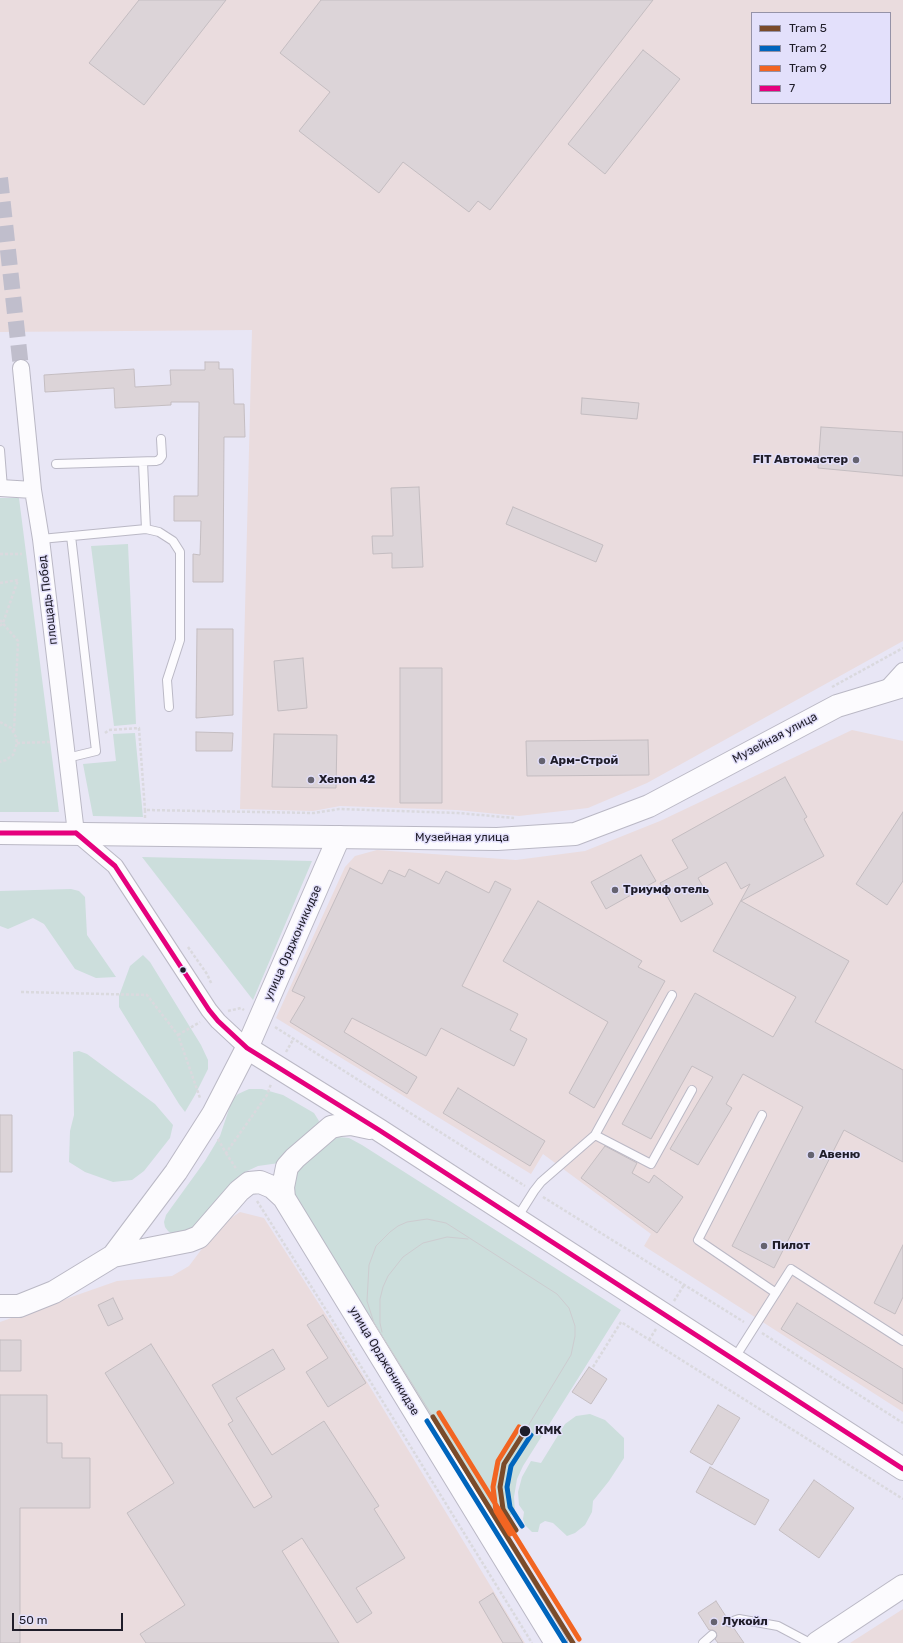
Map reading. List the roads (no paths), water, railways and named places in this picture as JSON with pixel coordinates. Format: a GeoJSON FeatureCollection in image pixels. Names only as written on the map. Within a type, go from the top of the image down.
{"type":"FeatureCollection","features":[{"type":"Feature","properties":{"kind":"main road","name":"Музейная улица"},"geometry":{"type":"LineString","coordinates":[[0,833],[497,839],[575,834],[649,806],[837,706],[895,689]]}},
{"type":"Feature","properties":{"kind":"main road","name":"улица Орджоникидзе"},"geometry":{"type":"LineString","coordinates":[[113,1256],[176,1172],[229,1084],[247,1048],[340,837]]}},
{"type":"Feature","properties":{"kind":"main road"},"geometry":{"type":"LineString","coordinates":[[247,1048],[379,1130],[903,1469]]}},
{"type":"Feature","properties":{"kind":"main road"},"geometry":{"type":"LineString","coordinates":[[284,1198],[283,1187],[286,1167],[331,1127],[351,1124],[379,1130]]}},
{"type":"Feature","properties":{"kind":"main road"},"geometry":{"type":"LineString","coordinates":[[0,1306],[19,1306],[54,1292],[113,1256],[189,1241],[199,1236],[239,1191],[249,1183],[260,1182],[272,1187],[284,1198]]}},
{"type":"Feature","properties":{"kind":"main road","name":"улица Орджоникидзе"},"geometry":{"type":"LineString","coordinates":[[284,1198],[556,1643]]}},
{"type":"Feature","properties":{"kind":"main road"},"geometry":{"type":"LineString","coordinates":[[817,1643],[903,1586]]}},
{"type":"Feature","properties":{"kind":"street","name":"площадь Побед"},"geometry":{"type":"LineString","coordinates":[[21,368],[33,490],[76,833]]}},
{"type":"Feature","properties":{"kind":"street"},"geometry":{"type":"LineString","coordinates":[[2,488],[33,490]]}},
{"type":"Feature","properties":{"kind":"street"},"geometry":{"type":"LineString","coordinates":[[895,689],[903,671]]}},
{"type":"Feature","properties":{"kind":"street"},"geometry":{"type":"LineString","coordinates":[[76,833],[115,866],[209,1010],[218,1021],[247,1048]]}},
{"type":"Feature","properties":{"kind":"lane"},"geometry":{"type":"LineString","coordinates":[[56,464],[156,462],[162,456],[161,439]]}},
{"type":"Feature","properties":{"kind":"lane"},"geometry":{"type":"LineString","coordinates":[[0,450],[2,488]]}},
{"type":"Feature","properties":{"kind":"lane"},"geometry":{"type":"LineString","coordinates":[[143,462],[146,529]]}},
{"type":"Feature","properties":{"kind":"lane"},"geometry":{"type":"LineString","coordinates":[[40,539],[146,529],[166,535],[173,541],[180,552],[180,640],[167,680],[169,707]]}},
{"type":"Feature","properties":{"kind":"lane"},"geometry":{"type":"LineString","coordinates":[[67,758],[96,751],[71,536]]}},
{"type":"Feature","properties":{"kind":"lane"},"geometry":{"type":"LineString","coordinates":[[517,1219],[534,1191],[595,1135],[672,995]]}},
{"type":"Feature","properties":{"kind":"lane"},"geometry":{"type":"LineString","coordinates":[[595,1135],[651,1164],[692,1090]]}},
{"type":"Feature","properties":{"kind":"lane"},"geometry":{"type":"LineString","coordinates":[[762,1115],[698,1240],[776,1293]]}},
{"type":"Feature","properties":{"kind":"lane"},"geometry":{"type":"LineString","coordinates":[[734,1359],[791,1269],[903,1341]]}},
{"type":"Feature","properties":{"kind":"lane"},"geometry":{"type":"LineString","coordinates":[[730,1622],[739,1618],[778,1626],[810,1643]]}},
{"type":"Feature","properties":{"kind":"lane"},"geometry":{"type":"LineString","coordinates":[[703,1643],[712,1635]]}},
{"type":"Feature","properties":{"kind":"tunnel"},"geometry":{"type":"LineString","coordinates":[[0,178],[21,368]]}},
{"type":"Feature","properties":{"kind":"tram line"},"geometry":{"type":"LineString","coordinates":[[433,1417],[374,1323],[367,1301],[369,1265],[376,1246],[398,1226],[407,1222],[427,1219],[446,1223],[557,1294],[569,1308],[575,1326],[575,1336],[571,1355],[525,1431]]}},
{"type":"Feature","properties":{"kind":"tram line"},"geometry":{"type":"LineString","coordinates":[[382,1332],[380,1323],[380,1299],[383,1287],[388,1276],[403,1257],[423,1243],[447,1237],[468,1239]]}},
{"type":"Feature","properties":{"kind":"tram line","name":"9"},"geometry":{"type":"LineString","coordinates":[[439,1413],[579,1639]]}},
{"type":"Feature","properties":{"kind":"tram line","name":"5"},"geometry":{"type":"LineString","coordinates":[[433,1417],[573,1643]]}},
{"type":"Feature","properties":{"kind":"tram line","name":"2"},"geometry":{"type":"LineString","coordinates":[[427,1421],[565,1643]]}},
{"type":"Feature","properties":{"kind":"tram line","name":"9"},"geometry":{"type":"LineString","coordinates":[[510,1534],[496,1511],[493,1487],[498,1461],[519,1427]]}},
{"type":"Feature","properties":{"kind":"tram line","name":"5"},"geometry":{"type":"LineString","coordinates":[[516,1530],[503,1509],[500,1487],[504,1464],[525,1431]]}},
{"type":"Feature","properties":{"kind":"tram line","name":"2"},"geometry":{"type":"LineString","coordinates":[[522,1526],[510,1507],[507,1487],[511,1466],[531,1435]]}},
{"type":"Feature","properties":{"kind":"place","name":"FIT Автомастер"},"geometry":{"type":"Point","coordinates":[856,460]}},
{"type":"Feature","properties":{"kind":"place","name":"Арм-Строй"},"geometry":{"type":"Point","coordinates":[542,761]}},
{"type":"Feature","properties":{"kind":"place","name":"Xenon 42"},"geometry":{"type":"Point","coordinates":[311,780]}},
{"type":"Feature","properties":{"kind":"place","name":"Триумф отель"},"geometry":{"type":"Point","coordinates":[615,890]}},
{"type":"Feature","properties":{"kind":"place","name":"Авеню"},"geometry":{"type":"Point","coordinates":[811,1155]}},
{"type":"Feature","properties":{"kind":"place","name":"Пилот"},"geometry":{"type":"Point","coordinates":[764,1246]}},
{"type":"Feature","properties":{"kind":"place","name":"КМК"},"geometry":{"type":"Point","coordinates":[525,1431]}},
{"type":"Feature","properties":{"kind":"place","name":"Лукойл"},"geometry":{"type":"Point","coordinates":[714,1622]}}]}
